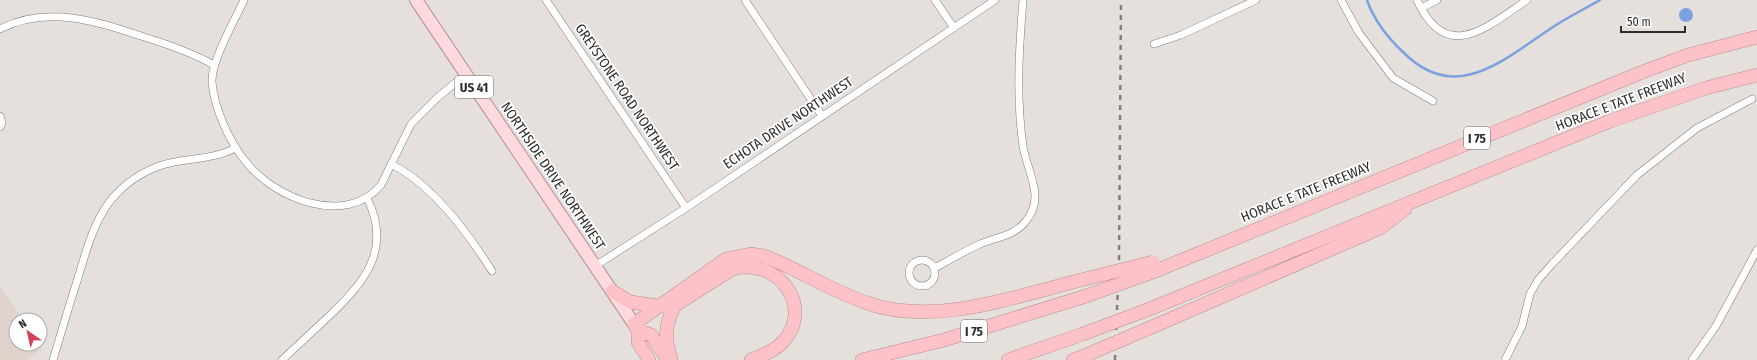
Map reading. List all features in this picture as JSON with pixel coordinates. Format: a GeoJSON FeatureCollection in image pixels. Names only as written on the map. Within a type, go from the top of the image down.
{"type":"FeatureCollection","features":[{"type":"Feature","properties":{"kind":"highway","name":"HORACE E TATE FREEWAY"},"geometry":{"type":"LineString","coordinates":[[862,360],[944,340],[1086,296],[1153,267],[1202,252],[1645,71],[1688,55],[1757,37]]}},
{"type":"Feature","properties":{"kind":"highway","name":"HORACE E TATE FREEWAY"},"geometry":{"type":"LineString","coordinates":[[1008,360],[1152,308],[1422,197],[1667,100],[1757,75]]}},
{"type":"Feature","properties":{"kind":"highway"},"geometry":{"type":"LineString","coordinates":[[1078,358],[1380,228],[1422,197]]}},
{"type":"Feature","properties":{"kind":"highway"},"geometry":{"type":"LineString","coordinates":[[636,327],[658,306],[726,259],[751,254],[774,260],[866,303],[904,312],[937,312],[982,304],[1085,279],[1153,267]]}},
{"type":"Feature","properties":{"kind":"highway"},"geometry":{"type":"LineString","coordinates":[[636,327],[676,304],[722,274],[742,266],[762,268],[777,276],[788,290],[792,299],[794,315],[793,323],[784,341],[775,350],[751,360]]}},
{"type":"Feature","properties":{"kind":"highway"},"geometry":{"type":"LineString","coordinates":[[612,291],[630,302],[658,306]]}},
{"type":"Feature","properties":{"kind":"highway"},"geometry":{"type":"LineString","coordinates":[[669,359],[666,338],[667,324],[676,304]]}},
{"type":"Feature","properties":{"kind":"highway","name":"NORTHSIDE DRIVE NORTHWEST"},"geometry":{"type":"LineString","coordinates":[[636,327],[651,335],[669,359]]}},
{"type":"Feature","properties":{"kind":"highway","name":"NORTHSIDE DRIVE NORTHWEST"},"geometry":{"type":"LineString","coordinates":[[636,327],[638,342],[650,360]]}},
{"type":"Feature","properties":{"kind":"main road","name":"NORTHSIDE DRIVE NORTHWEST"},"geometry":{"type":"LineString","coordinates":[[416,0],[636,327]]}},
{"type":"Feature","properties":{"kind":"street"},"geometry":{"type":"LineString","coordinates":[[244,0],[214,65],[212,80],[214,96],[235,148],[246,163],[260,177],[275,188],[298,199],[316,204],[334,206],[355,203],[367,198],[381,185],[404,136],[419,114],[466,74]]}},
{"type":"Feature","properties":{"kind":"street","name":"GREYSTONE ROAD NORTHWEST"},"geometry":{"type":"LineString","coordinates":[[546,0],[686,208]]}},
{"type":"Feature","properties":{"kind":"street"},"geometry":{"type":"LineString","coordinates":[[745,0],[822,116]]}},
{"type":"Feature","properties":{"kind":"street"},"geometry":{"type":"LineString","coordinates":[[935,0],[954,28]]}},
{"type":"Feature","properties":{"kind":"street","name":"ECHOTA DRIVE NORTHWEST"},"geometry":{"type":"LineString","coordinates":[[595,266],[686,208],[995,0]]}},
{"type":"Feature","properties":{"kind":"street"},"geometry":{"type":"LineString","coordinates":[[935,268],[978,244],[1014,232],[1026,222],[1033,208],[1035,191],[1023,146],[1018,79],[1023,0]]}},
{"type":"Feature","properties":{"kind":"street"},"geometry":{"type":"LineString","coordinates":[[1154,44],[1181,35],[1256,0]]}},
{"type":"Feature","properties":{"kind":"street"},"geometry":{"type":"LineString","coordinates":[[1341,0],[1359,32],[1394,78],[1433,101]]}},
{"type":"Feature","properties":{"kind":"street"},"geometry":{"type":"LineString","coordinates":[[1417,0],[1425,18],[1435,28],[1447,36],[1460,36],[1492,23],[1527,0]]}},
{"type":"Feature","properties":{"kind":"street"},"geometry":{"type":"LineString","coordinates":[[1421,8],[1437,0]]}},
{"type":"Feature","properties":{"kind":"street"},"geometry":{"type":"LineString","coordinates":[[0,29],[34,18],[49,16],[76,17],[106,24],[180,48],[214,65]]}},
{"type":"Feature","properties":{"kind":"street"},"geometry":{"type":"LineString","coordinates":[[1505,360],[1522,326],[1530,294],[1538,280],[1553,263],[1637,175],[1697,128],[1752,99]]}},
{"type":"Feature","properties":{"kind":"street"},"geometry":{"type":"LineString","coordinates":[[0,116],[2,123],[0,127]]}},
{"type":"Feature","properties":{"kind":"street"},"geometry":{"type":"LineString","coordinates":[[53,360],[92,232],[103,210],[121,187],[142,173],[160,166],[186,159],[219,156],[235,148]]}},
{"type":"Feature","properties":{"kind":"street"},"geometry":{"type":"LineString","coordinates":[[391,164],[409,174],[450,212],[469,236],[492,271]]}},
{"type":"Feature","properties":{"kind":"street"},"geometry":{"type":"LineString","coordinates":[[282,360],[348,298],[369,269],[376,246],[378,232],[376,218],[367,198]]}},
{"type":"Feature","properties":{"kind":"street"},"geometry":{"type":"LineString","coordinates":[[1692,360],[1716,326],[1757,250]]}},
{"type":"Feature","properties":{"kind":"shaded area"},"geometry":{"type":"Polygon","coordinates":[[[0,286],[18,312],[8,312],[8,352],[38,352],[26,360],[0,360],[0,286]]]}},
{"type":"Feature","properties":{"kind":"water"},"geometry":{"type":"Polygon","coordinates":[[[1686,8],[1691,10],[1693,15],[1691,20],[1686,22],[1681,20],[1679,15],[1681,10],[1686,8]]]}},
{"type":"Feature","properties":{"kind":"waterway"},"geometry":{"type":"LineString","coordinates":[[1367,0],[1373,15],[1392,41],[1422,68],[1441,75],[1460,76],[1478,72],[1497,64],[1556,25],[1600,0]]}},
{"type":"Feature","properties":{"kind":"railway"},"geometry":{"type":"LineString","coordinates":[[1115,360],[1119,259],[1121,0]]}}]}
